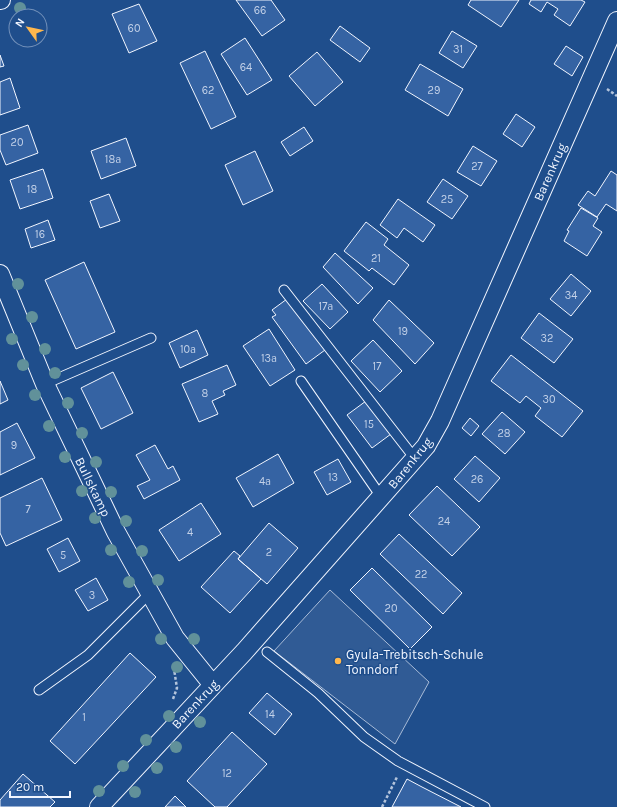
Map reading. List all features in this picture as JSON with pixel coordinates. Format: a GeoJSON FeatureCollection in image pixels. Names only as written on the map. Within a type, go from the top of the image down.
{"type":"FeatureCollection","features":[{"type":"Feature","properties":{"kind":"street","name":"Barenkrug"},"geometry":{"type":"LineString","coordinates":[[98,807],[244,652],[321,563],[416,460],[426,446],[440,421],[617,21]]}},
{"type":"Feature","properties":{"kind":"street","name":"Bullskamp"},"geometry":{"type":"LineString","coordinates":[[0,274],[44,384],[116,532],[149,594],[175,638],[213,685]]}},
{"type":"Feature","properties":{"kind":"lane"},"geometry":{"type":"LineString","coordinates":[[284,290],[416,460]]}},
{"type":"Feature","properties":{"kind":"lane"},"geometry":{"type":"LineString","coordinates":[[44,384],[151,338]]}},
{"type":"Feature","properties":{"kind":"lane"},"geometry":{"type":"LineString","coordinates":[[301,381],[382,498]]}},
{"type":"Feature","properties":{"kind":"lane"},"geometry":{"type":"LineString","coordinates":[[39,690],[88,655],[149,594]]}},
{"type":"Feature","properties":{"kind":"lane"},"geometry":{"type":"LineString","coordinates":[[267,652],[318,693],[364,736],[403,764],[485,807]]}},
{"type":"Feature","properties":{"kind":"path"},"geometry":{"type":"LineString","coordinates":[[171,705],[177,688],[176,674],[172,664]]}},
{"type":"Feature","properties":{"kind":"path"},"geometry":{"type":"LineString","coordinates":[[382,807],[403,764]]}},
{"type":"Feature","properties":{"kind":"shaded area"},"geometry":{"type":"Polygon","coordinates":[[[330,590],[429,682],[395,744],[274,651],[330,590]]]}},
{"type":"Feature","properties":{"kind":"building"},"geometry":{"type":"Polygon","coordinates":[[[236,0],[271,0],[285,20],[262,36],[236,0]]]}},
{"type":"Feature","properties":{"kind":"building"},"geometry":{"type":"Polygon","coordinates":[[[471,0],[519,0],[501,27],[468,5],[471,0]]]}},
{"type":"Feature","properties":{"kind":"building"},"geometry":{"type":"Polygon","coordinates":[[[531,0],[581,0],[585,2],[570,26],[554,15],[558,9],[547,2],[541,12],[529,4],[531,0]]]}},
{"type":"Feature","properties":{"kind":"building"},"geometry":{"type":"Polygon","coordinates":[[[139,4],[157,41],[129,53],[112,14],[139,4]]]}},
{"type":"Feature","properties":{"kind":"building"},"geometry":{"type":"Polygon","coordinates":[[[340,26],[370,48],[360,62],[330,40],[340,26]]]}},
{"type":"Feature","properties":{"kind":"building"},"geometry":{"type":"Polygon","coordinates":[[[452,31],[477,46],[463,68],[439,53],[452,31]]]}},
{"type":"Feature","properties":{"kind":"building"},"geometry":{"type":"Polygon","coordinates":[[[245,38],[272,80],[247,95],[221,54],[245,38]]]}},
{"type":"Feature","properties":{"kind":"building"},"geometry":{"type":"Polygon","coordinates":[[[566,46],[583,57],[572,76],[554,64],[566,46]]]}},
{"type":"Feature","properties":{"kind":"building"},"geometry":{"type":"Polygon","coordinates":[[[205,51],[236,117],[211,129],[180,63],[205,51]]]}},
{"type":"Feature","properties":{"kind":"building"},"geometry":{"type":"Polygon","coordinates":[[[317,52],[343,82],[315,106],[289,76],[317,52]]]}},
{"type":"Feature","properties":{"kind":"building"},"geometry":{"type":"Polygon","coordinates":[[[0,55],[4,66],[0,67],[0,55]]]}},
{"type":"Feature","properties":{"kind":"building"},"geometry":{"type":"Polygon","coordinates":[[[420,64],[463,89],[448,116],[405,90],[420,64]]]}},
{"type":"Feature","properties":{"kind":"building"},"geometry":{"type":"Polygon","coordinates":[[[10,78],[20,108],[0,115],[0,82],[10,78]]]}},
{"type":"Feature","properties":{"kind":"building"},"geometry":{"type":"Polygon","coordinates":[[[516,114],[535,127],[522,147],[503,134],[516,114]]]}},
{"type":"Feature","properties":{"kind":"building"},"geometry":{"type":"Polygon","coordinates":[[[28,125],[38,153],[6,165],[0,150],[0,135],[28,125]]]}},
{"type":"Feature","properties":{"kind":"building"},"geometry":{"type":"Polygon","coordinates":[[[304,127],[313,141],[290,156],[281,142],[304,127]]]}},
{"type":"Feature","properties":{"kind":"building"},"geometry":{"type":"Polygon","coordinates":[[[126,138],[136,166],[101,179],[91,151],[126,138]]]}},
{"type":"Feature","properties":{"kind":"building"},"geometry":{"type":"Polygon","coordinates":[[[473,146],[497,161],[481,186],[457,172],[473,146]]]}},
{"type":"Feature","properties":{"kind":"building"},"geometry":{"type":"Polygon","coordinates":[[[255,151],[273,191],[243,205],[225,165],[255,151]]]}},
{"type":"Feature","properties":{"kind":"building"},"geometry":{"type":"Polygon","coordinates":[[[43,169],[53,198],[20,209],[10,180],[43,169]]]}},
{"type":"Feature","properties":{"kind":"building"},"geometry":{"type":"Polygon","coordinates":[[[611,171],[617,175],[617,211],[606,204],[597,217],[578,205],[588,191],[595,196],[611,171]]]}},
{"type":"Feature","properties":{"kind":"building"},"geometry":{"type":"Polygon","coordinates":[[[443,179],[468,196],[452,219],[427,202],[443,179]]]}},
{"type":"Feature","properties":{"kind":"building"},"geometry":{"type":"Polygon","coordinates":[[[109,194],[120,221],[100,228],[90,201],[109,194]]]}},
{"type":"Feature","properties":{"kind":"building"},"geometry":{"type":"Polygon","coordinates":[[[398,199],[435,225],[423,242],[404,228],[397,238],[380,225],[398,199]]]}},
{"type":"Feature","properties":{"kind":"building"},"geometry":{"type":"Polygon","coordinates":[[[581,208],[598,218],[593,226],[602,232],[587,256],[564,241],[569,231],[567,230],[581,208]]]}},
{"type":"Feature","properties":{"kind":"building"},"geometry":{"type":"Polygon","coordinates":[[[48,220],[55,240],[31,248],[25,229],[48,220]]]}},
{"type":"Feature","properties":{"kind":"building"},"geometry":{"type":"Polygon","coordinates":[[[366,222],[388,239],[384,245],[409,265],[394,285],[372,268],[369,271],[344,251],[366,222]]]}},
{"type":"Feature","properties":{"kind":"building"},"geometry":{"type":"Polygon","coordinates":[[[335,253],[373,288],[358,304],[323,267],[335,253]]]}},
{"type":"Feature","properties":{"kind":"building"},"geometry":{"type":"Polygon","coordinates":[[[84,262],[115,332],[76,349],[45,280],[84,262]]]}},
{"type":"Feature","properties":{"kind":"building"},"geometry":{"type":"Polygon","coordinates":[[[571,274],[591,291],[571,316],[550,299],[571,274]]]}},
{"type":"Feature","properties":{"kind":"building"},"geometry":{"type":"Polygon","coordinates":[[[322,284],[348,312],[330,329],[303,301],[322,284]]]}},
{"type":"Feature","properties":{"kind":"building"},"geometry":{"type":"Polygon","coordinates":[[[287,299],[325,350],[306,364],[272,317],[276,315],[272,310],[287,299]]]}},
{"type":"Feature","properties":{"kind":"building"},"geometry":{"type":"Polygon","coordinates":[[[389,300],[434,343],[415,364],[373,320],[389,300]]]}},
{"type":"Feature","properties":{"kind":"building"},"geometry":{"type":"Polygon","coordinates":[[[539,313],[573,339],[554,363],[521,338],[539,313]]]}},
{"type":"Feature","properties":{"kind":"building"},"geometry":{"type":"Polygon","coordinates":[[[269,329],[295,370],[270,386],[243,346],[269,329]]]}},
{"type":"Feature","properties":{"kind":"building"},"geometry":{"type":"Polygon","coordinates":[[[197,330],[208,355],[180,368],[169,343],[197,330]]]}},
{"type":"Feature","properties":{"kind":"building"},"geometry":{"type":"Polygon","coordinates":[[[373,340],[402,371],[380,392],[351,361],[373,340]]]}},
{"type":"Feature","properties":{"kind":"building"},"geometry":{"type":"Polygon","coordinates":[[[511,355],[583,411],[562,437],[535,416],[541,408],[526,396],[520,403],[491,381],[511,355]]]}},
{"type":"Feature","properties":{"kind":"building"},"geometry":{"type":"Polygon","coordinates":[[[227,365],[236,385],[223,391],[225,395],[212,401],[218,414],[199,422],[182,384],[227,365]]]}},
{"type":"Feature","properties":{"kind":"building"},"geometry":{"type":"Polygon","coordinates":[[[113,372],[133,413],[101,429],[81,388],[113,372]]]}},
{"type":"Feature","properties":{"kind":"building"},"geometry":{"type":"Polygon","coordinates":[[[0,381],[8,400],[0,404],[0,381]]]}},
{"type":"Feature","properties":{"kind":"building"},"geometry":{"type":"Polygon","coordinates":[[[366,401],[391,434],[372,448],[347,415],[366,401]]]}},
{"type":"Feature","properties":{"kind":"building"},"geometry":{"type":"Polygon","coordinates":[[[502,412],[525,432],[505,454],[482,434],[502,412]]]}},
{"type":"Feature","properties":{"kind":"building"},"geometry":{"type":"Polygon","coordinates":[[[470,418],[479,426],[471,436],[462,428],[470,418]]]}},
{"type":"Feature","properties":{"kind":"building"},"geometry":{"type":"Polygon","coordinates":[[[17,423],[35,458],[0,475],[0,432],[17,423]]]}},
{"type":"Feature","properties":{"kind":"building"},"geometry":{"type":"Polygon","coordinates":[[[155,445],[168,469],[173,466],[180,480],[144,499],[137,486],[150,480],[136,455],[155,445]]]}},
{"type":"Feature","properties":{"kind":"building"},"geometry":{"type":"Polygon","coordinates":[[[278,454],[294,483],[253,507],[236,478],[278,454]]]}},
{"type":"Feature","properties":{"kind":"building"},"geometry":{"type":"Polygon","coordinates":[[[475,456],[500,478],[479,502],[454,479],[475,456]]]}},
{"type":"Feature","properties":{"kind":"building"},"geometry":{"type":"Polygon","coordinates":[[[338,459],[351,482],[327,495],[314,472],[338,459]]]}},
{"type":"Feature","properties":{"kind":"building"},"geometry":{"type":"Polygon","coordinates":[[[42,478],[62,520],[6,546],[0,533],[0,498],[42,478]]]}},
{"type":"Feature","properties":{"kind":"building"},"geometry":{"type":"Polygon","coordinates":[[[437,486],[480,527],[452,556],[409,515],[437,486]]]}},
{"type":"Feature","properties":{"kind":"building"},"geometry":{"type":"Polygon","coordinates":[[[201,503],[221,534],[179,561],[159,530],[201,503]]]}},
{"type":"Feature","properties":{"kind":"building"},"geometry":{"type":"Polygon","coordinates":[[[269,523],[298,548],[267,584],[238,559],[269,523]]]}},
{"type":"Feature","properties":{"kind":"building"},"geometry":{"type":"Polygon","coordinates":[[[399,534],[462,593],[443,614],[380,554],[399,534]]]}},
{"type":"Feature","properties":{"kind":"building"},"geometry":{"type":"Polygon","coordinates":[[[68,538],[80,561],[59,572],[47,549],[68,538]]]}},
{"type":"Feature","properties":{"kind":"building"},"geometry":{"type":"Polygon","coordinates":[[[234,551],[240,556],[238,559],[261,579],[230,613],[201,587],[234,551]]]}},
{"type":"Feature","properties":{"kind":"building"},"geometry":{"type":"Polygon","coordinates":[[[372,568],[432,627],[410,649],[350,590],[372,568]]]}},
{"type":"Feature","properties":{"kind":"building"},"geometry":{"type":"Polygon","coordinates":[[[96,578],[108,600],[88,611],[75,590],[96,578]]]}},
{"type":"Feature","properties":{"kind":"building"},"geometry":{"type":"Polygon","coordinates":[[[130,653],[156,677],[75,764],[50,741],[130,653]]]}},
{"type":"Feature","properties":{"kind":"building"},"geometry":{"type":"Polygon","coordinates":[[[267,693],[292,714],[275,735],[249,713],[267,693]]]}},
{"type":"Feature","properties":{"kind":"building"},"geometry":{"type":"Polygon","coordinates":[[[232,732],[267,764],[227,807],[215,807],[187,781],[232,732]]]}},
{"type":"Feature","properties":{"kind":"building"},"geometry":{"type":"Polygon","coordinates":[[[23,774],[55,802],[50,807],[0,807],[0,800],[23,774]]]}},
{"type":"Feature","properties":{"kind":"building"},"geometry":{"type":"Polygon","coordinates":[[[407,779],[422,787],[461,807],[392,807],[407,779]]]}},
{"type":"Feature","properties":{"kind":"building"},"geometry":{"type":"Polygon","coordinates":[[[175,796],[186,807],[165,807],[175,796]]]}},
{"type":"Feature","properties":{"kind":"place","name":"Gyula-Trebitsch-Schule Tonndorf"},"geometry":{"type":"Point","coordinates":[338,661]}}]}
